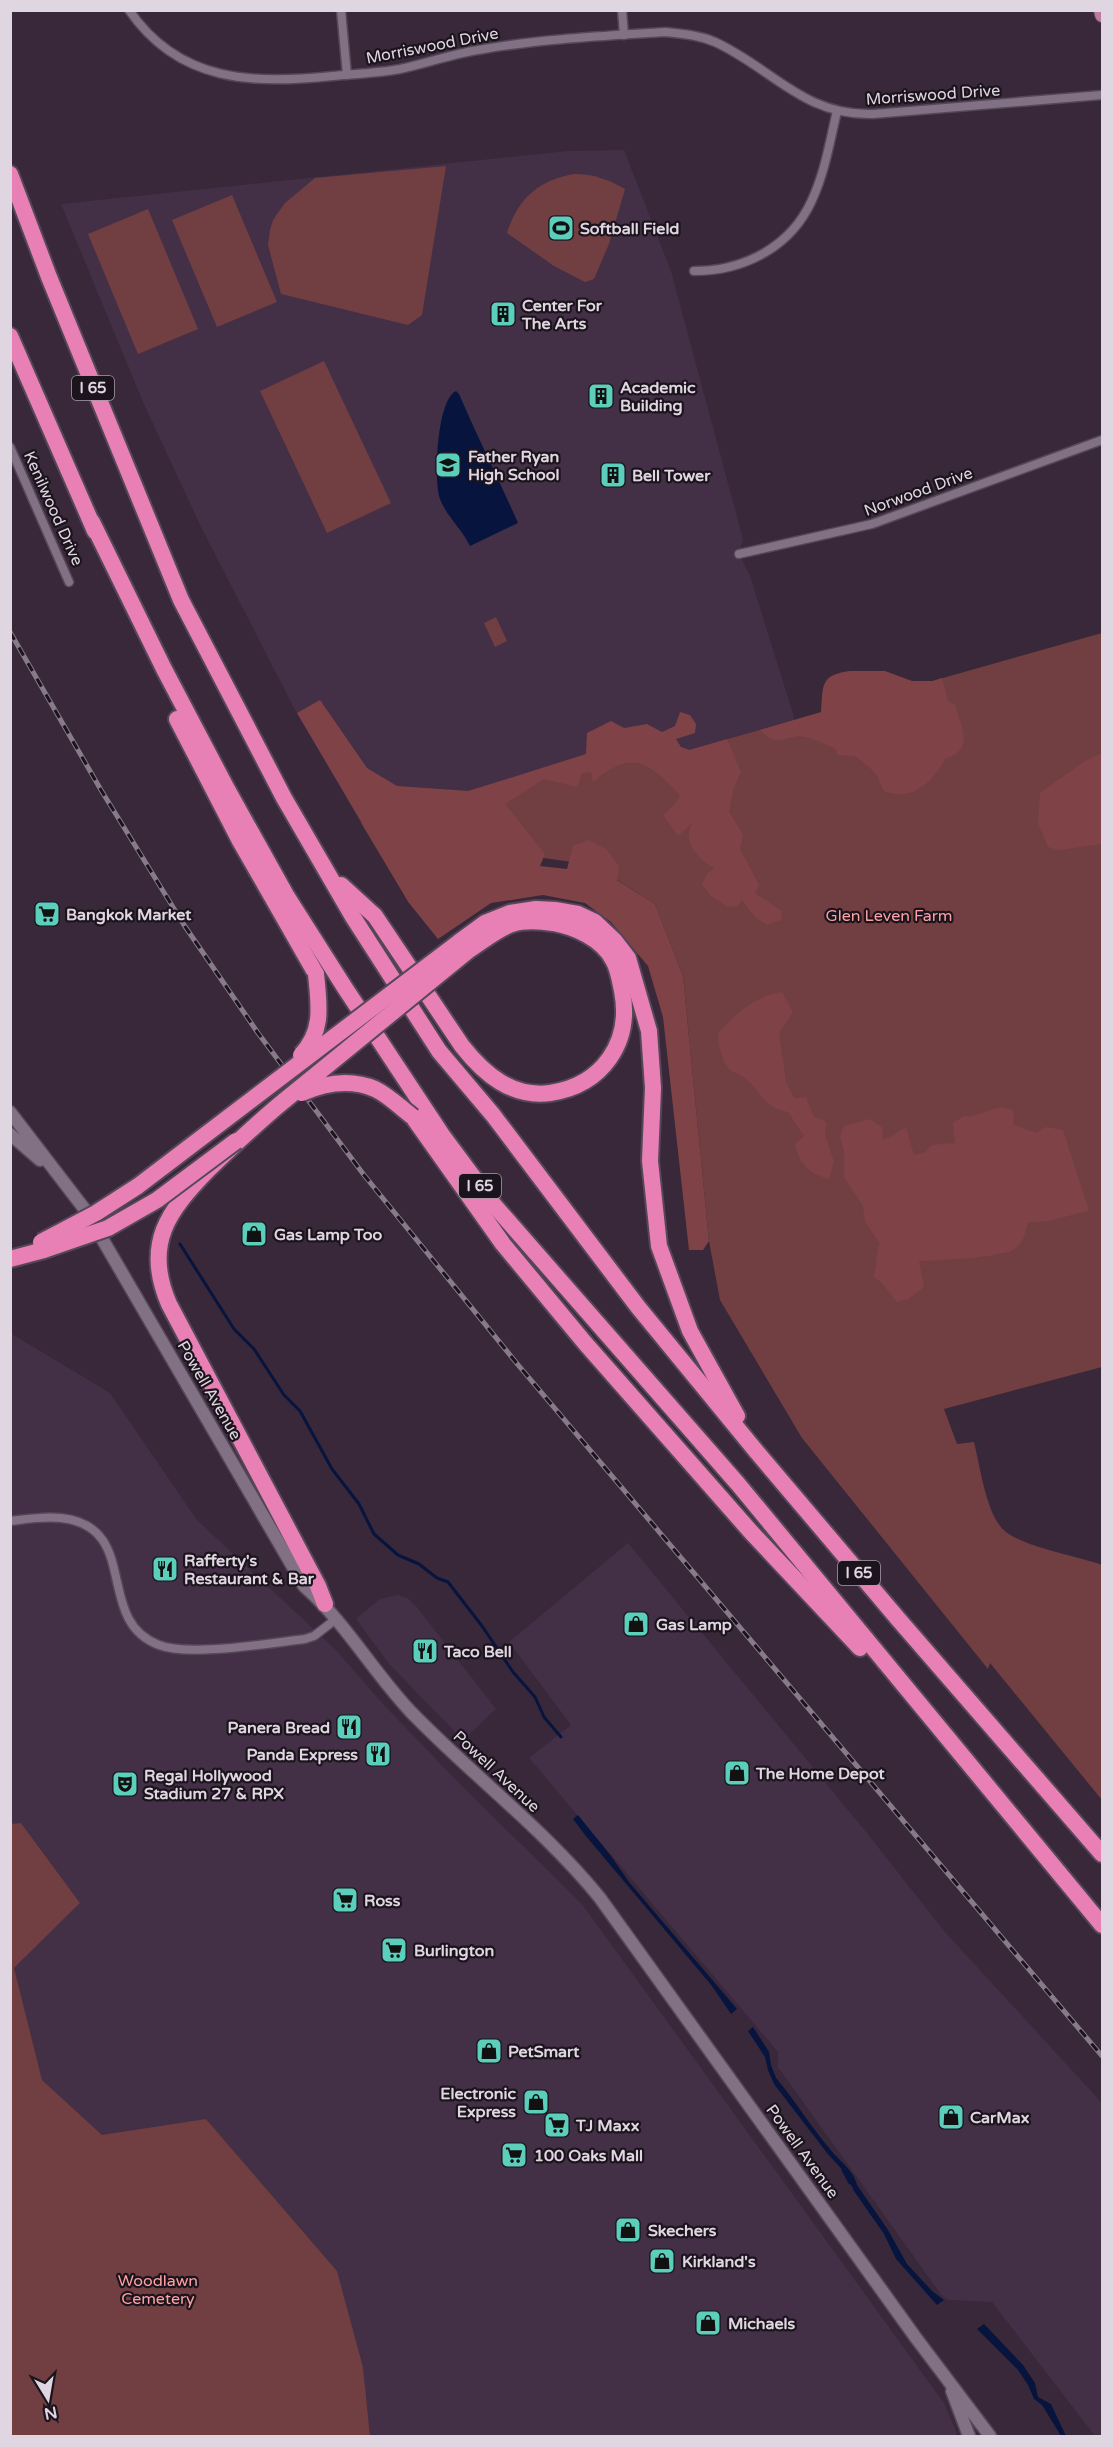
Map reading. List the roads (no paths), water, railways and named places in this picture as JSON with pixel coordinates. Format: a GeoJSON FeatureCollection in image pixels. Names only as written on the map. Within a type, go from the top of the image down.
{"type":"FeatureCollection","features":[{"type":"Feature","properties":{"kind":"highway","name":"I 65"},"geometry":{"type":"LineString","coordinates":[[10,174],[53,288],[181,600],[243,723],[327,872],[439,1051],[494,1115],[638,1307],[756,1451],[1102,1854]]}},
{"type":"Feature","properties":{"kind":"highway","name":"I 65"},"geometry":{"type":"LineString","coordinates":[[10,336],[92,522],[174,689],[227,789],[286,895],[442,1135],[494,1206],[738,1484],[1102,1925]]}},
{"type":"Feature","properties":{"kind":"highway"},"geometry":{"type":"LineString","coordinates":[[92,522],[166,697],[240,841],[316,974],[320,1015],[312,1043],[273,1083]]}},
{"type":"Feature","properties":{"kind":"highway"},"geometry":{"type":"LineString","coordinates":[[10,1248],[43,1246],[138,1186],[273,1083],[464,946],[512,924],[536,920],[573,926],[600,944],[613,960],[623,998],[625,1017],[622,1037],[614,1054],[603,1067],[578,1085],[563,1090],[546,1093],[528,1092],[497,1082],[475,1063],[462,1046],[375,916],[327,872]]}},
{"type":"Feature","properties":{"kind":"highway"},"geometry":{"type":"LineString","coordinates":[[10,1259],[43,1246],[108,1228],[157,1200],[236,1141],[285,1100],[464,946],[485,923],[510,914],[536,909],[578,914],[595,922],[615,941],[628,958],[649,1032],[653,1088],[650,1161],[659,1246],[690,1331],[756,1451]]}},
{"type":"Feature","properties":{"kind":"highway"},"geometry":{"type":"LineString","coordinates":[[285,1100],[321,1085],[352,1083],[376,1090],[413,1117],[503,1244],[599,1359],[751,1532],[977,1773]]}},
{"type":"Feature","properties":{"kind":"highway"},"geometry":{"type":"LineString","coordinates":[[236,1141],[173,1210],[162,1232],[158,1264],[161,1280],[169,1304],[318,1586],[325,1604]]}},
{"type":"Feature","properties":{"kind":"main road"},"geometry":{"type":"LineString","coordinates":[[1101,10],[1102,15]]}},
{"type":"Feature","properties":{"kind":"main road","name":"Powell Avenue"},"geometry":{"type":"LineString","coordinates":[[10,1112],[86,1211],[304,1586],[325,1604],[409,1710],[553,1845],[600,1898],[950,2384],[965,2400],[990,2436]]}},
{"type":"Feature","properties":{"kind":"main road"},"geometry":{"type":"LineString","coordinates":[[10,1134],[64,1180]]}},
{"type":"Feature","properties":{"kind":"main road"},"geometry":{"type":"LineString","coordinates":[[950,2384],[969,2436]]}},
{"type":"Feature","properties":{"kind":"street","name":"Morriswood Drive"},"geometry":{"type":"LineString","coordinates":[[129,10],[143,29],[164,47],[196,65],[250,80],[270,81],[396,70],[486,48],[665,33],[689,34],[708,40],[727,49],[805,99],[837,111],[873,114],[1102,95]]}},
{"type":"Feature","properties":{"kind":"street"},"geometry":{"type":"LineString","coordinates":[[341,10],[347,75]]}},
{"type":"Feature","properties":{"kind":"street"},"geometry":{"type":"LineString","coordinates":[[622,10],[624,35]]}},
{"type":"Feature","properties":{"kind":"street"},"geometry":{"type":"LineString","coordinates":[[694,272],[729,268],[750,261],[768,251],[790,233],[805,214],[814,197],[837,111]]}},
{"type":"Feature","properties":{"kind":"street","name":"Norwood Drive"},"geometry":{"type":"LineString","coordinates":[[739,554],[872,524],[1102,440]]}},
{"type":"Feature","properties":{"kind":"street","name":"Kenilwood Drive"},"geometry":{"type":"LineString","coordinates":[[10,447],[69,582]]}},
{"type":"Feature","properties":{"kind":"street"},"geometry":{"type":"LineString","coordinates":[[10,1521],[62,1518],[82,1524],[94,1532],[114,1561],[120,1599],[126,1617],[140,1634],[159,1646],[186,1650],[305,1639],[314,1636],[336,1619]]}},
{"type":"Feature","properties":{"kind":"water"},"geometry":{"type":"Polygon","coordinates":[[[456,391],[518,523],[470,546],[443,505],[438,490],[437,459],[441,424],[444,409],[456,391]]]}},
{"type":"Feature","properties":{"kind":"water"},"geometry":{"type":"Polygon","coordinates":[[[578,1815],[629,1882],[737,2009],[731,2014],[712,1986],[585,1835],[573,1819],[578,1815]]]}},
{"type":"Feature","properties":{"kind":"water"},"geometry":{"type":"Polygon","coordinates":[[[753,2027],[769,2052],[776,2078],[823,2140],[850,2170],[907,2264],[932,2291],[944,2300],[937,2305],[896,2259],[884,2234],[854,2191],[846,2174],[774,2084],[765,2057],[748,2031],[753,2027]]]}},
{"type":"Feature","properties":{"kind":"water"},"geometry":{"type":"Polygon","coordinates":[[[984,2324],[1023,2365],[1035,2383],[1038,2397],[1051,2404],[1066,2436],[1061,2436],[1042,2405],[1034,2399],[1018,2370],[977,2329],[984,2324]]]}},
{"type":"Feature","properties":{"kind":"waterway"},"geometry":{"type":"LineString","coordinates":[[180,1244],[234,1329],[254,1349],[284,1395],[300,1411],[332,1469],[359,1504],[374,1534],[398,1555],[419,1564],[437,1578],[448,1582],[482,1626],[513,1672],[535,1697],[544,1717],[561,1737]]}},
{"type":"Feature","properties":{"kind":"waterway"},"geometry":{"type":"LineString","coordinates":[[843,2170],[850,2183]]}},
{"type":"Feature","properties":{"kind":"railway"},"geometry":{"type":"LineString","coordinates":[[10,632],[101,790],[184,925],[258,1033],[364,1175],[519,1366],[1102,2056]]}},
{"type":"Feature","properties":{"kind":"place","name":"Softball Field"},"geometry":{"type":"Point","coordinates":[561,228]}},
{"type":"Feature","properties":{"kind":"place","name":"Center For The Arts"},"geometry":{"type":"Point","coordinates":[503,314]}},
{"type":"Feature","properties":{"kind":"place","name":"Academic Building"},"geometry":{"type":"Point","coordinates":[601,396]}},
{"type":"Feature","properties":{"kind":"place","name":"Father Ryan High School"},"geometry":{"type":"Point","coordinates":[448,465]}},
{"type":"Feature","properties":{"kind":"place","name":"Bell Tower"},"geometry":{"type":"Point","coordinates":[613,475]}},
{"type":"Feature","properties":{"kind":"place","name":"Bangkok Market"},"geometry":{"type":"Point","coordinates":[47,914]}},
{"type":"Feature","properties":{"kind":"place","name":"Gas Lamp Too"},"geometry":{"type":"Point","coordinates":[254,1234]}},
{"type":"Feature","properties":{"kind":"place","name":"Rafferty's Restaurant & Bar"},"geometry":{"type":"Point","coordinates":[165,1569]}},
{"type":"Feature","properties":{"kind":"place","name":"Gas Lamp"},"geometry":{"type":"Point","coordinates":[636,1624]}},
{"type":"Feature","properties":{"kind":"place","name":"Taco Bell"},"geometry":{"type":"Point","coordinates":[425,1651]}},
{"type":"Feature","properties":{"kind":"place","name":"Panera Bread"},"geometry":{"type":"Point","coordinates":[349,1727]}},
{"type":"Feature","properties":{"kind":"place","name":"Panda Express"},"geometry":{"type":"Point","coordinates":[378,1754]}},
{"type":"Feature","properties":{"kind":"place","name":"The Home Depot"},"geometry":{"type":"Point","coordinates":[737,1773]}},
{"type":"Feature","properties":{"kind":"place","name":"Regal Hollywood Stadium 27 & RPX"},"geometry":{"type":"Point","coordinates":[125,1784]}},
{"type":"Feature","properties":{"kind":"place","name":"Ross"},"geometry":{"type":"Point","coordinates":[345,1900]}},
{"type":"Feature","properties":{"kind":"place","name":"Burlington"},"geometry":{"type":"Point","coordinates":[394,1950]}},
{"type":"Feature","properties":{"kind":"place","name":"PetSmart"},"geometry":{"type":"Point","coordinates":[489,2051]}},
{"type":"Feature","properties":{"kind":"place","name":"Electronic Express"},"geometry":{"type":"Point","coordinates":[536,2102]}},
{"type":"Feature","properties":{"kind":"place","name":"CarMax"},"geometry":{"type":"Point","coordinates":[951,2117]}},
{"type":"Feature","properties":{"kind":"place","name":"TJ Maxx"},"geometry":{"type":"Point","coordinates":[557,2125]}},
{"type":"Feature","properties":{"kind":"place","name":"100 Oaks Mall"},"geometry":{"type":"Point","coordinates":[514,2155]}},
{"type":"Feature","properties":{"kind":"place","name":"Skechers"},"geometry":{"type":"Point","coordinates":[628,2230]}},
{"type":"Feature","properties":{"kind":"place","name":"Kirkland's"},"geometry":{"type":"Point","coordinates":[662,2261]}},
{"type":"Feature","properties":{"kind":"place","name":"Michaels"},"geometry":{"type":"Point","coordinates":[708,2323]}},
{"type":"Feature","properties":{"kind":"park label","name":"Glen Leven Farm"},"geometry":{"type":"Point","coordinates":[889,915]}},
{"type":"Feature","properties":{"kind":"park label","name":"Woodlawn Cemetery"},"geometry":{"type":"Point","coordinates":[158,2289]}}]}
